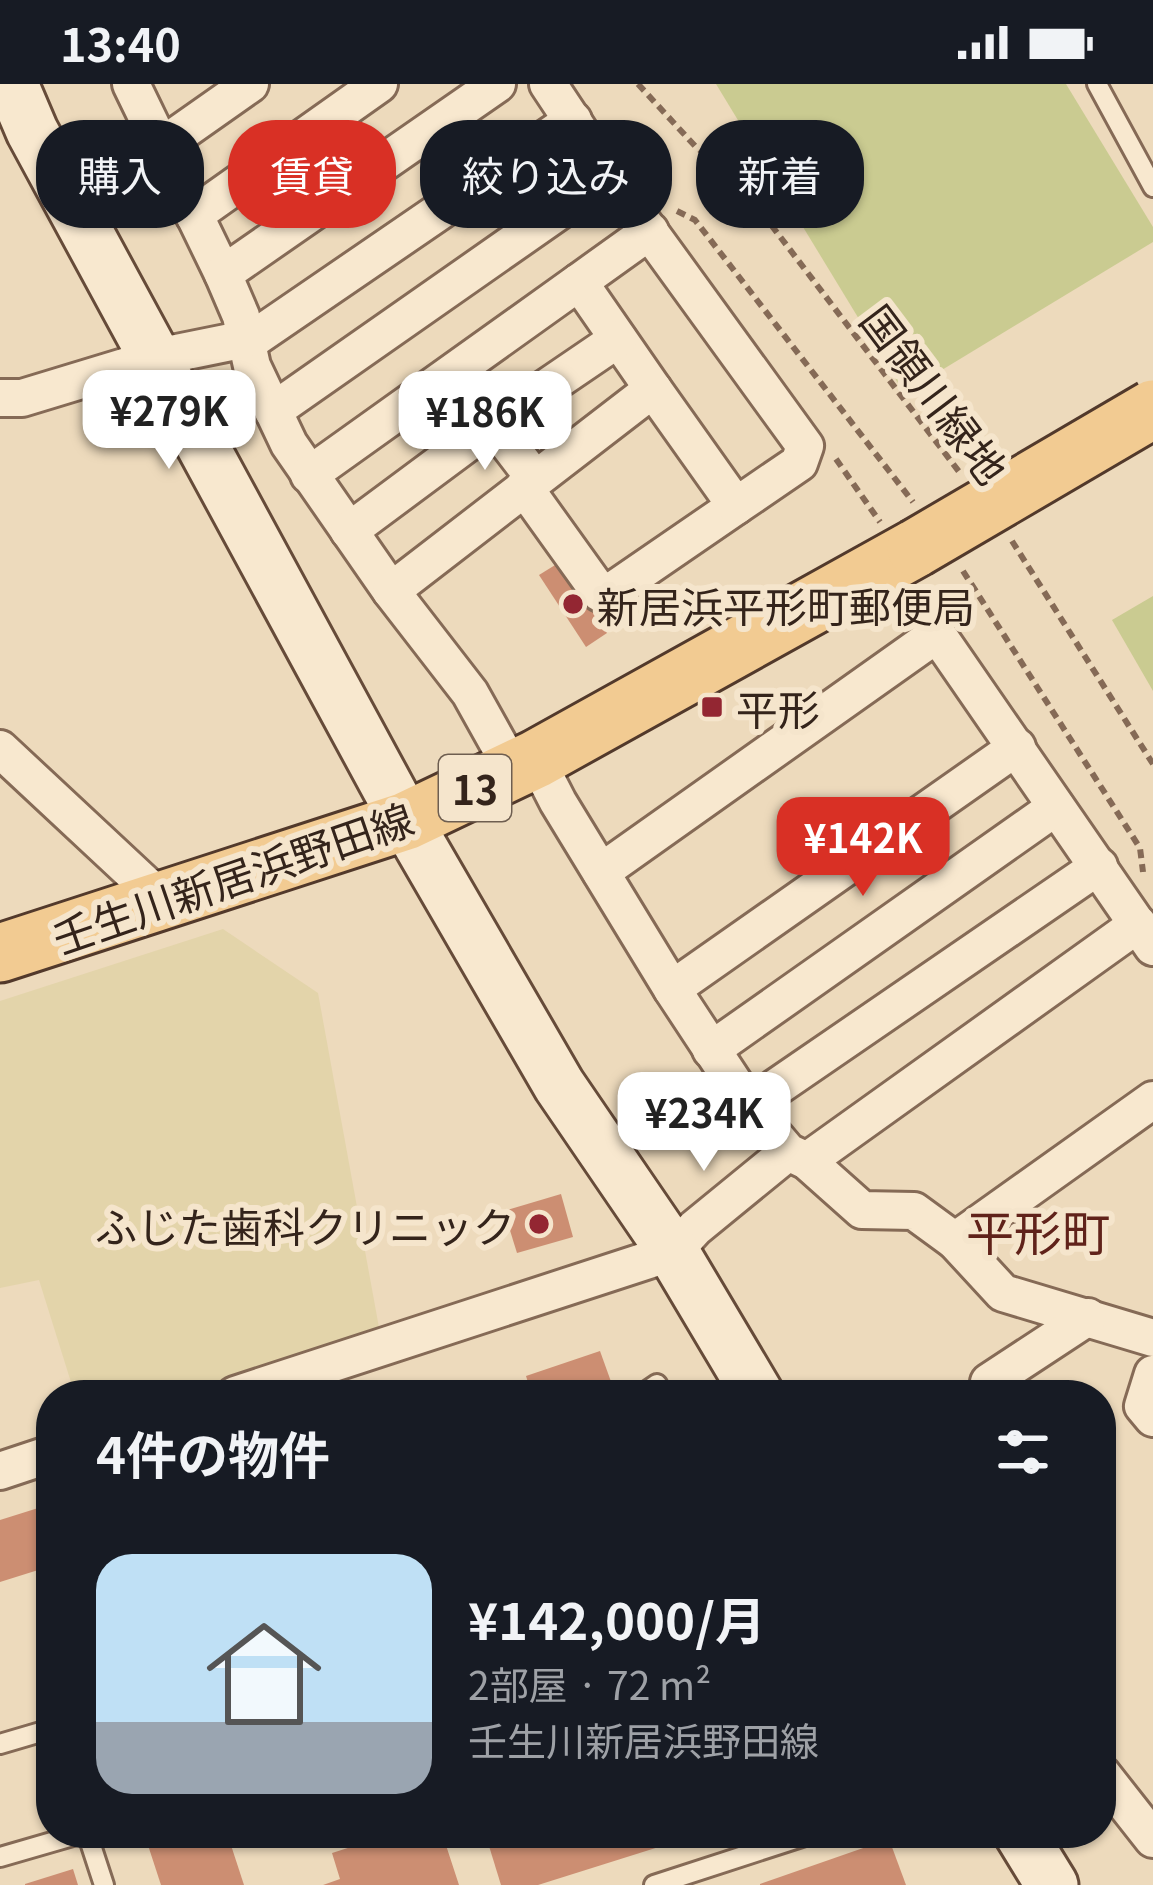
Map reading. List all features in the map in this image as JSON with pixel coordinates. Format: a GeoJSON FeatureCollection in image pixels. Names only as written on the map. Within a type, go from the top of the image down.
{"type":"FeatureCollection","features":[{"type":"Feature","properties":{"kind":"main road","name":"壬生川新居浜野田線"},"geometry":{"type":"LineString","coordinates":[[0,953],[406,821],[525,764],[916,548],[1153,410]]}},
{"type":"Feature","properties":{"kind":"street"},"geometry":{"type":"LineString","coordinates":[[12,84],[32,131],[406,821],[559,1085],[673,1252],[749,1380]]}},
{"type":"Feature","properties":{"kind":"street"},"geometry":{"type":"LineString","coordinates":[[131,84],[147,120]]}},
{"type":"Feature","properties":{"kind":"street"},"geometry":{"type":"LineString","coordinates":[[199,120],[250,84]]}},
{"type":"Feature","properties":{"kind":"street"},"geometry":{"type":"LineString","coordinates":[[204,208],[380,84]]}},
{"type":"Feature","properties":{"kind":"street"},"geometry":{"type":"LineString","coordinates":[[223,274],[497,84]]}},
{"type":"Feature","properties":{"kind":"street"},"geometry":{"type":"LineString","coordinates":[[548,84],[573,120]]}},
{"type":"Feature","properties":{"kind":"street"},"geometry":{"type":"LineString","coordinates":[[0,398],[22,398],[157,357],[256,337],[420,225]]}},
{"type":"Feature","properties":{"kind":"street"},"geometry":{"type":"LineString","coordinates":[[200,228],[247,338],[252,366],[309,475],[392,591],[558,802],[749,1106],[797,1156],[862,1210],[914,1211],[955,1241],[1003,1293],[1153,1338]]}},
{"type":"Feature","properties":{"kind":"street"},"geometry":{"type":"LineString","coordinates":[[273,411],[535,228]]}},
{"type":"Feature","properties":{"kind":"street"},"geometry":{"type":"LineString","coordinates":[[493,424],[599,593],[615,589],[799,463],[806,446],[647,228]]}},
{"type":"Feature","properties":{"kind":"street"},"geometry":{"type":"LineString","coordinates":[[309,475],[650,232]]}},
{"type":"Feature","properties":{"kind":"street"},"geometry":{"type":"LineString","coordinates":[[579,282],[736,506]]}},
{"type":"Feature","properties":{"kind":"street"},"geometry":{"type":"LineString","coordinates":[[349,531],[618,339]]}},
{"type":"Feature","properties":{"kind":"street"},"geometry":{"type":"LineString","coordinates":[[392,591],[653,389]]}},
{"type":"Feature","properties":{"kind":"street"},"geometry":{"type":"LineString","coordinates":[[281,1380],[673,1252],[695,1228],[797,1156],[1145,935],[938,634],[601,872]]}},
{"type":"Feature","properties":{"kind":"street"},"geometry":{"type":"LineString","coordinates":[[672,989],[1017,747]]}},
{"type":"Feature","properties":{"kind":"street"},"geometry":{"type":"LineString","coordinates":[[0,749],[163,901]]}},
{"type":"Feature","properties":{"kind":"street"},"geometry":{"type":"LineString","coordinates":[[712,1049],[1056,807]]}},
{"type":"Feature","properties":{"kind":"street"},"geometry":{"type":"LineString","coordinates":[[749,1106],[1099,866]]}},
{"type":"Feature","properties":{"kind":"street"},"geometry":{"type":"LineString","coordinates":[[955,1241],[1153,1100]]}},
{"type":"Feature","properties":{"kind":"street"},"geometry":{"type":"LineString","coordinates":[[992,1380],[1088,1317]]}},
{"type":"Feature","properties":{"kind":"street"},"geometry":{"type":"LineString","coordinates":[[1153,1373],[1143,1406],[1153,1418]]}},
{"type":"Feature","properties":{"kind":"street"},"geometry":{"type":"LineString","coordinates":[[0,1471],[36,1459]]}},
{"type":"Feature","properties":{"kind":"street"},"geometry":{"type":"LineString","coordinates":[[1116,1792],[1153,1839]]}},
{"type":"Feature","properties":{"kind":"street"},"geometry":{"type":"LineString","coordinates":[[1029,1848],[1052,1885]]}},
{"type":"Feature","properties":{"kind":"lane"},"geometry":{"type":"LineString","coordinates":[[1097,84],[1153,187]]}},
{"type":"Feature","properties":{"kind":"lane"},"geometry":{"type":"LineString","coordinates":[[0,1744],[36,1733]]}},
{"type":"Feature","properties":{"kind":"lane"},"geometry":{"type":"LineString","coordinates":[[0,1857],[36,1847]]}},
{"type":"Feature","properties":{"kind":"lane"},"geometry":{"type":"LineString","coordinates":[[90,1848],[104,1885]]}},
{"type":"Feature","properties":{"kind":"lane"},"geometry":{"type":"LineString","coordinates":[[654,1885],[768,1848]]}},
{"type":"Feature","properties":{"kind":"path","name":"国領川緑地"},"geometry":{"type":"LineString","coordinates":[[638,84],[695,146],[740,184],[964,479]]}},
{"type":"Feature","properties":{"kind":"path","name":"国領川緑地"},"geometry":{"type":"LineString","coordinates":[[1006,533],[1153,764]]}},
{"type":"Feature","properties":{"kind":"shaded area"},"geometry":{"type":"Polygon","coordinates":[[[223,929],[318,993],[380,1333],[238,1380],[70,1380],[39,1280],[0,1288],[0,1001],[223,929]]]}},
{"type":"Feature","properties":{"kind":"green space"},"geometry":{"type":"Polygon","coordinates":[[[716,84],[1066,84],[1153,227],[1153,242],[904,393],[804,228],[864,228],[864,120],[738,120],[716,84]]]}},
{"type":"Feature","properties":{"kind":"green space"},"geometry":{"type":"Polygon","coordinates":[[[1153,596],[1153,691],[1112,620],[1153,596]]]}},
{"type":"Feature","properties":{"kind":"building"},"geometry":{"type":"Polygon","coordinates":[[[560,562],[607,633],[586,647],[539,575],[560,562]]]}},
{"type":"Feature","properties":{"kind":"building","name":"ふじた歯科クリニック"},"geometry":{"type":"Polygon","coordinates":[[[561,1194],[573,1237],[517,1253],[504,1211],[561,1194]]]}},
{"type":"Feature","properties":{"kind":"building"},"geometry":{"type":"Polygon","coordinates":[[[600,1351],[610,1380],[527,1380],[526,1376],[600,1351]]]}},
{"type":"Feature","properties":{"kind":"building"},"geometry":{"type":"Polygon","coordinates":[[[36,1509],[36,1571],[0,1582],[0,1520],[36,1509]]]}},
{"type":"Feature","properties":{"kind":"building"},"geometry":{"type":"Polygon","coordinates":[[[149,1848],[232,1848],[244,1885],[161,1885],[149,1848]]]}},
{"type":"Feature","properties":{"kind":"building"},"geometry":{"type":"Polygon","coordinates":[[[348,1848],[447,1848],[459,1885],[323,1885],[340,1879],[332,1853],[348,1848]]]}},
{"type":"Feature","properties":{"kind":"building"},"geometry":{"type":"Polygon","coordinates":[[[490,1848],[656,1848],[538,1885],[501,1885],[490,1848]]]}},
{"type":"Feature","properties":{"kind":"building"},"geometry":{"type":"Polygon","coordinates":[[[863,1848],[892,1848],[906,1885],[760,1885],[863,1848]]]}},
{"type":"Feature","properties":{"kind":"building"},"geometry":{"type":"Polygon","coordinates":[[[73,1869],[78,1885],[25,1885],[25,1884],[73,1869]]]}},
{"type":"Feature","properties":{"kind":"place","name":"新居浜平形町郵便局"},"geometry":{"type":"Point","coordinates":[573,604]}},
{"type":"Feature","properties":{"kind":"place","name":"平形"},"geometry":{"type":"Point","coordinates":[712,707]}},
{"type":"Feature","properties":{"kind":"place","name":"ふじた歯科クリニック"},"geometry":{"type":"Point","coordinates":[539,1224]}},
{"type":"Feature","properties":{"kind":"district","name":"平形町"},"geometry":{"type":"Point","coordinates":[1038,1230]}}]}
